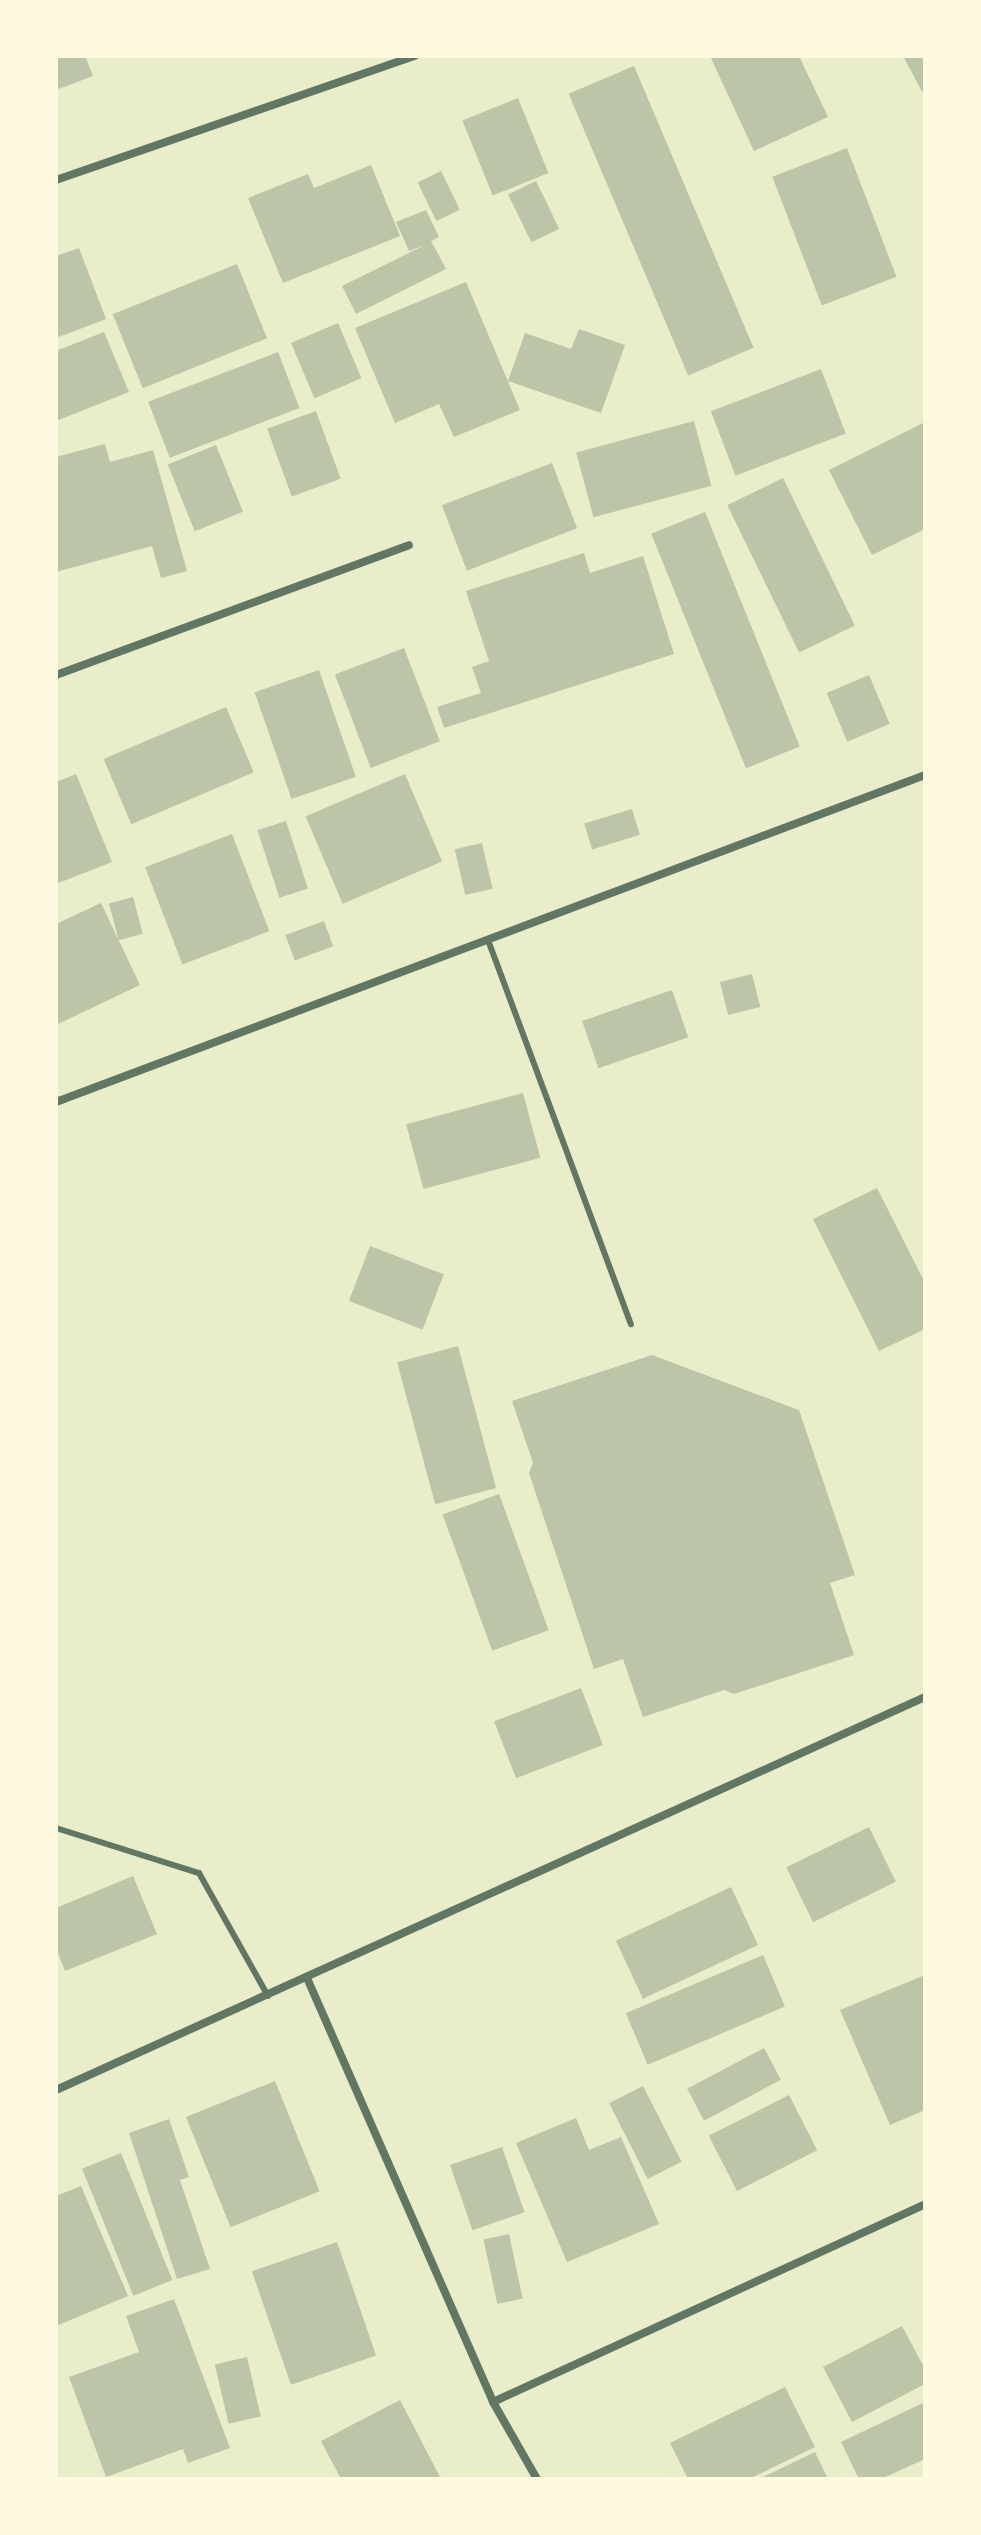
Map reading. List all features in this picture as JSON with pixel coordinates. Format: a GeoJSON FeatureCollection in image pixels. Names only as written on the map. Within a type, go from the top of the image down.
{"type":"FeatureCollection","features":[{"type":"Feature","properties":{"kind":"street"},"geometry":{"type":"LineString","coordinates":[[56,180],[415,56]]}},
{"type":"Feature","properties":{"kind":"street"},"geometry":{"type":"LineString","coordinates":[[56,675],[409,545]]}},
{"type":"Feature","properties":{"kind":"street"},"geometry":{"type":"LineString","coordinates":[[56,1102],[925,775]]}},
{"type":"Feature","properties":{"kind":"street"},"geometry":{"type":"LineString","coordinates":[[56,2090],[925,1697]]}},
{"type":"Feature","properties":{"kind":"street"},"geometry":{"type":"LineString","coordinates":[[307,1978],[493,2402],[537,2479]]}},
{"type":"Feature","properties":{"kind":"street"},"geometry":{"type":"LineString","coordinates":[[493,2402],[925,2204]]}},
{"type":"Feature","properties":{"kind":"lane"},"geometry":{"type":"LineString","coordinates":[[488,940],[631,1324]]}},
{"type":"Feature","properties":{"kind":"lane"},"geometry":{"type":"LineString","coordinates":[[56,1828],[199,1873],[268,1996]]}},
{"type":"Feature","properties":{"kind":"building"},"geometry":{"type":"Polygon","coordinates":[[[56,56],[85,56],[93,76],[56,90],[56,56]]]}},
{"type":"Feature","properties":{"kind":"building"},"geometry":{"type":"Polygon","coordinates":[[[710,56],[799,56],[828,117],[754,151],[710,56]]]}},
{"type":"Feature","properties":{"kind":"building"},"geometry":{"type":"Polygon","coordinates":[[[903,56],[925,56],[925,97],[903,56]]]}},
{"type":"Feature","properties":{"kind":"building"},"geometry":{"type":"Polygon","coordinates":[[[634,66],[754,348],[688,375],[569,94],[634,66]]]}},
{"type":"Feature","properties":{"kind":"building"},"geometry":{"type":"Polygon","coordinates":[[[518,98],[548,173],[493,196],[462,120],[518,98]]]}},
{"type":"Feature","properties":{"kind":"building"},"geometry":{"type":"Polygon","coordinates":[[[847,148],[896,277],[822,306],[772,177],[847,148]]]}},
{"type":"Feature","properties":{"kind":"building"},"geometry":{"type":"Polygon","coordinates":[[[371,165],[400,236],[283,283],[248,198],[308,174],[314,188],[371,165]]]}},
{"type":"Feature","properties":{"kind":"building"},"geometry":{"type":"Polygon","coordinates":[[[441,171],[460,210],[436,221],[418,182],[441,171]]]}},
{"type":"Feature","properties":{"kind":"building"},"geometry":{"type":"Polygon","coordinates":[[[536,181],[559,229],[531,242],[508,195],[536,181]]]}},
{"type":"Feature","properties":{"kind":"building"},"geometry":{"type":"Polygon","coordinates":[[[426,210],[439,237],[431,241],[446,269],[356,314],[342,286],[425,245],[409,251],[396,222],[426,210]]]}},
{"type":"Feature","properties":{"kind":"building"},"geometry":{"type":"Polygon","coordinates":[[[79,248],[106,319],[56,338],[56,256],[79,248]]]}},
{"type":"Feature","properties":{"kind":"building"},"geometry":{"type":"Polygon","coordinates":[[[237,264],[267,338],[143,388],[113,314],[237,264]]]}},
{"type":"Feature","properties":{"kind":"building"},"geometry":{"type":"Polygon","coordinates":[[[466,282],[520,410],[454,437],[439,404],[395,423],[355,328],[466,282]]]}},
{"type":"Feature","properties":{"kind":"building"},"geometry":{"type":"Polygon","coordinates":[[[338,323],[361,378],[314,398],[291,343],[338,323]]]}},
{"type":"Feature","properties":{"kind":"building"},"geometry":{"type":"Polygon","coordinates":[[[579,329],[625,345],[601,413],[508,381],[525,333],[571,349],[579,329]]]}},
{"type":"Feature","properties":{"kind":"building"},"geometry":{"type":"Polygon","coordinates":[[[104,332],[129,392],[56,421],[56,351],[104,332]]]}},
{"type":"Feature","properties":{"kind":"building"},"geometry":{"type":"Polygon","coordinates":[[[278,352],[300,408],[170,458],[148,402],[278,352]]]}},
{"type":"Feature","properties":{"kind":"building"},"geometry":{"type":"Polygon","coordinates":[[[821,369],[846,433],[736,476],[711,411],[821,369]]]}},
{"type":"Feature","properties":{"kind":"building"},"geometry":{"type":"Polygon","coordinates":[[[316,411],[341,479],[292,496],[267,429],[316,411]]]}},
{"type":"Feature","properties":{"kind":"building"},"geometry":{"type":"Polygon","coordinates":[[[694,421],[711,486],[593,517],[576,453],[694,421]]]}},
{"type":"Feature","properties":{"kind":"building"},"geometry":{"type":"Polygon","coordinates":[[[925,422],[925,529],[872,555],[829,470],[925,422]]]}},
{"type":"Feature","properties":{"kind":"building"},"geometry":{"type":"Polygon","coordinates":[[[105,444],[110,462],[153,450],[187,571],[161,578],[152,546],[56,572],[56,457],[105,444]]]}},
{"type":"Feature","properties":{"kind":"building"},"geometry":{"type":"Polygon","coordinates":[[[216,445],[243,512],[195,531],[168,464],[216,445]]]}},
{"type":"Feature","properties":{"kind":"building"},"geometry":{"type":"Polygon","coordinates":[[[552,463],[577,528],[467,571],[442,505],[552,463]]]}},
{"type":"Feature","properties":{"kind":"building"},"geometry":{"type":"Polygon","coordinates":[[[783,478],[855,625],[799,653],[727,505],[783,478]]]}},
{"type":"Feature","properties":{"kind":"building"},"geometry":{"type":"Polygon","coordinates":[[[705,512],[800,747],[746,768],[651,534],[705,512]]]}},
{"type":"Feature","properties":{"kind":"building"},"geometry":{"type":"Polygon","coordinates":[[[584,553],[590,573],[643,556],[674,654],[444,728],[437,707],[481,693],[472,667],[489,661],[466,591],[584,553]]]}},
{"type":"Feature","properties":{"kind":"building"},"geometry":{"type":"Polygon","coordinates":[[[404,648],[440,741],[371,768],[335,675],[404,648]]]}},
{"type":"Feature","properties":{"kind":"building"},"geometry":{"type":"Polygon","coordinates":[[[319,670],[356,777],[291,799],[255,692],[319,670]]]}},
{"type":"Feature","properties":{"kind":"building"},"geometry":{"type":"Polygon","coordinates":[[[869,675],[890,724],[847,742],[827,693],[869,675]]]}},
{"type":"Feature","properties":{"kind":"building"},"geometry":{"type":"Polygon","coordinates":[[[226,707],[254,772],[131,824],[104,759],[226,707]]]}},
{"type":"Feature","properties":{"kind":"building"},"geometry":{"type":"Polygon","coordinates":[[[76,774],[112,862],[56,884],[56,782],[76,774]]]}},
{"type":"Feature","properties":{"kind":"building"},"geometry":{"type":"Polygon","coordinates":[[[405,774],[442,861],[343,904],[306,816],[405,774]]]}},
{"type":"Feature","properties":{"kind":"building"},"geometry":{"type":"Polygon","coordinates":[[[632,809],[640,835],[592,849],[584,824],[632,809]]]}},
{"type":"Feature","properties":{"kind":"building"},"geometry":{"type":"Polygon","coordinates":[[[286,821],[308,889],[279,898],[257,830],[286,821]]]}},
{"type":"Feature","properties":{"kind":"building"},"geometry":{"type":"Polygon","coordinates":[[[232,834],[269,931],[182,964],[145,867],[232,834]]]}},
{"type":"Feature","properties":{"kind":"building"},"geometry":{"type":"Polygon","coordinates":[[[482,843],[493,889],[465,895],[455,849],[482,843]]]}},
{"type":"Feature","properties":{"kind":"building"},"geometry":{"type":"Polygon","coordinates":[[[133,897],[143,934],[119,940],[109,903],[133,897]]]}},
{"type":"Feature","properties":{"kind":"building"},"geometry":{"type":"Polygon","coordinates":[[[101,903],[140,985],[56,1025],[56,924],[101,903]]]}},
{"type":"Feature","properties":{"kind":"building"},"geometry":{"type":"Polygon","coordinates":[[[324,921],[333,946],[295,960],[285,935],[324,921]]]}},
{"type":"Feature","properties":{"kind":"building"},"geometry":{"type":"Polygon","coordinates":[[[752,974],[760,1007],[728,1015],[720,982],[752,974]]]}},
{"type":"Feature","properties":{"kind":"building"},"geometry":{"type":"Polygon","coordinates":[[[672,990],[688,1037],[598,1068],[582,1021],[672,990]]]}},
{"type":"Feature","properties":{"kind":"building"},"geometry":{"type":"Polygon","coordinates":[[[523,1093],[540,1158],[423,1189],[406,1124],[523,1093]]]}},
{"type":"Feature","properties":{"kind":"building"},"geometry":{"type":"Polygon","coordinates":[[[877,1188],[925,1283],[925,1329],[879,1351],[813,1219],[877,1188]]]}},
{"type":"Feature","properties":{"kind":"building"},"geometry":{"type":"Polygon","coordinates":[[[370,1246],[444,1274],[423,1329],[349,1301],[370,1246]]]}},
{"type":"Feature","properties":{"kind":"building"},"geometry":{"type":"Polygon","coordinates":[[[458,1346],[496,1488],[435,1504],[397,1362],[458,1346]]]}},
{"type":"Feature","properties":{"kind":"building"},"geometry":{"type":"Polygon","coordinates":[[[652,1355],[799,1410],[855,1575],[830,1583],[854,1655],[734,1694],[724,1690],[643,1717],[623,1659],[594,1669],[529,1473],[533,1463],[512,1401],[652,1355]]]}},
{"type":"Feature","properties":{"kind":"building"},"geometry":{"type":"Polygon","coordinates":[[[499,1494],[549,1630],[492,1651],[443,1515],[499,1494]]]}},
{"type":"Feature","properties":{"kind":"building"},"geometry":{"type":"Polygon","coordinates":[[[581,1688],[603,1745],[516,1778],[494,1721],[581,1688]]]}},
{"type":"Feature","properties":{"kind":"building"},"geometry":{"type":"Polygon","coordinates":[[[869,1827],[896,1882],[813,1922],[786,1867],[869,1827]]]}},
{"type":"Feature","properties":{"kind":"building"},"geometry":{"type":"Polygon","coordinates":[[[133,1876],[157,1934],[65,1971],[56,1948],[56,1908],[133,1876]]]}},
{"type":"Feature","properties":{"kind":"building"},"geometry":{"type":"Polygon","coordinates":[[[731,1887],[758,1945],[643,1999],[616,1941],[731,1887]]]}},
{"type":"Feature","properties":{"kind":"building"},"geometry":{"type":"Polygon","coordinates":[[[763,1955],[785,2007],[648,2065],[626,2013],[763,1955]]]}},
{"type":"Feature","properties":{"kind":"building"},"geometry":{"type":"Polygon","coordinates":[[[925,1975],[925,2110],[890,2125],[840,2010],[925,1975]]]}},
{"type":"Feature","properties":{"kind":"building"},"geometry":{"type":"Polygon","coordinates":[[[764,2048],[781,2080],[704,2121],[687,2089],[764,2048]]]}},
{"type":"Feature","properties":{"kind":"building"},"geometry":{"type":"Polygon","coordinates":[[[275,2081],[320,2191],[231,2227],[186,2117],[275,2081]]]}},
{"type":"Feature","properties":{"kind":"building"},"geometry":{"type":"Polygon","coordinates":[[[643,2086],[682,2162],[648,2179],[609,2103],[643,2086]]]}},
{"type":"Feature","properties":{"kind":"building"},"geometry":{"type":"Polygon","coordinates":[[[789,2095],[817,2150],[737,2191],[709,2136],[789,2095]]]}},
{"type":"Feature","properties":{"kind":"building"},"geometry":{"type":"Polygon","coordinates":[[[576,2118],[589,2150],[621,2137],[659,2224],[567,2262],[516,2143],[576,2118]]]}},
{"type":"Feature","properties":{"kind":"building"},"geometry":{"type":"Polygon","coordinates":[[[169,2119],[189,2177],[180,2180],[210,2269],[177,2279],[129,2133],[169,2119]]]}},
{"type":"Feature","properties":{"kind":"building"},"geometry":{"type":"Polygon","coordinates":[[[502,2147],[524,2212],[472,2230],[450,2165],[502,2147]]]}},
{"type":"Feature","properties":{"kind":"building"},"geometry":{"type":"Polygon","coordinates":[[[121,2153],[172,2280],[133,2296],[82,2169],[121,2153]]]}},
{"type":"Feature","properties":{"kind":"building"},"geometry":{"type":"Polygon","coordinates":[[[81,2186],[128,2296],[56,2326],[56,2196],[81,2186]]]}},
{"type":"Feature","properties":{"kind":"building"},"geometry":{"type":"Polygon","coordinates":[[[509,2234],[523,2299],[497,2304],[484,2239],[509,2234]]]}},
{"type":"Feature","properties":{"kind":"building"},"geometry":{"type":"Polygon","coordinates":[[[337,2242],[376,2355],[291,2385],[252,2271],[337,2242]]]}},
{"type":"Feature","properties":{"kind":"building"},"geometry":{"type":"Polygon","coordinates":[[[174,2299],[230,2448],[188,2463],[183,2449],[106,2477],[69,2377],[139,2352],[126,2316],[174,2299]]]}},
{"type":"Feature","properties":{"kind":"building"},"geometry":{"type":"Polygon","coordinates":[[[902,2326],[925,2369],[925,2384],[852,2422],[823,2367],[902,2326]]]}},
{"type":"Feature","properties":{"kind":"building"},"geometry":{"type":"Polygon","coordinates":[[[247,2357],[261,2416],[229,2424],[215,2364],[247,2357]]]}},
{"type":"Feature","properties":{"kind":"building"},"geometry":{"type":"Polygon","coordinates":[[[785,2387],[815,2447],[749,2479],[688,2479],[670,2443],[785,2387]]]}},
{"type":"Feature","properties":{"kind":"building"},"geometry":{"type":"Polygon","coordinates":[[[400,2400],[441,2479],[341,2479],[321,2441],[400,2400]]]}},
{"type":"Feature","properties":{"kind":"building"},"geometry":{"type":"Polygon","coordinates":[[[925,2402],[925,2459],[881,2479],[859,2479],[841,2442],[925,2402]]]}},
{"type":"Feature","properties":{"kind":"building"},"geometry":{"type":"Polygon","coordinates":[[[815,2452],[828,2479],[759,2479],[815,2452]]]}}]}
